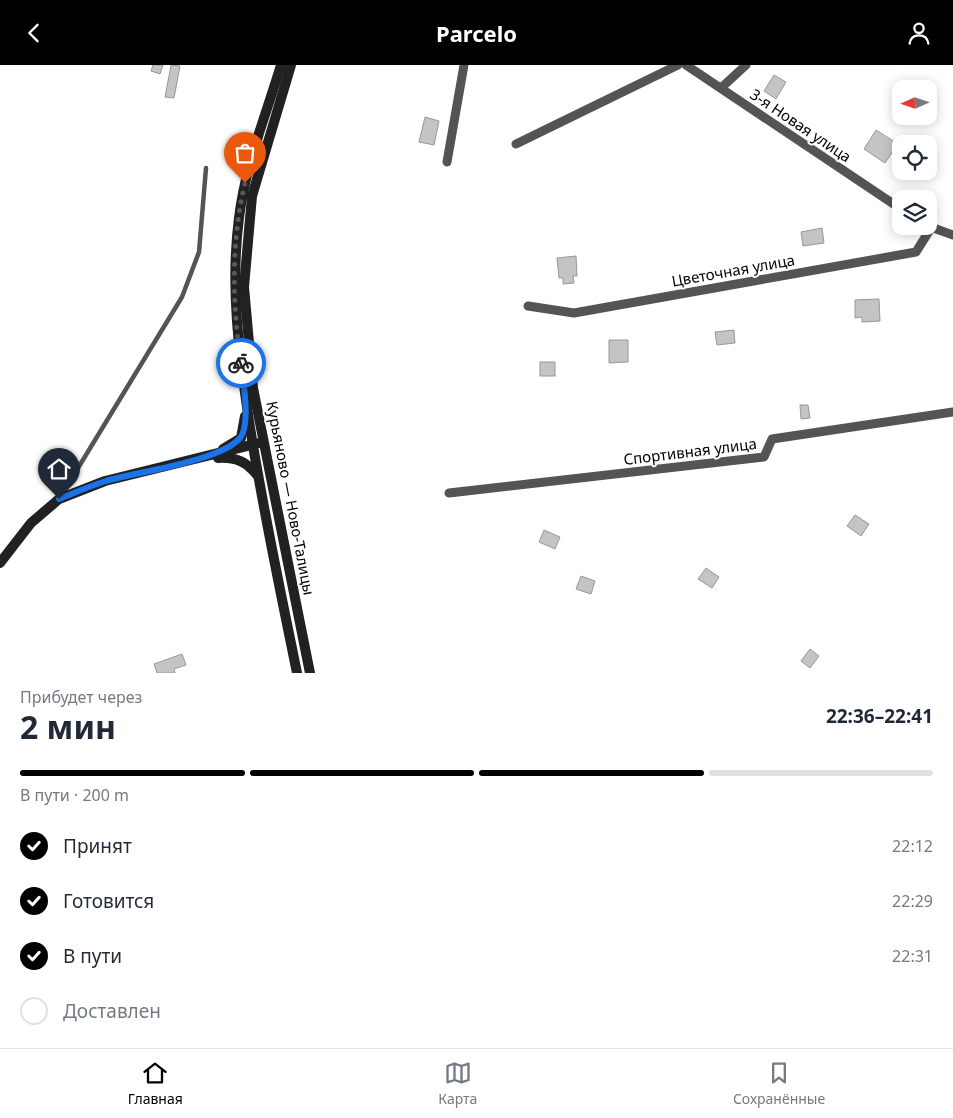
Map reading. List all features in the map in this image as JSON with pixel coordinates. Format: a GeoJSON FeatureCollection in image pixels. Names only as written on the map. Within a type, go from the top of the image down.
{"type":"FeatureCollection","features":[{"type":"Feature","properties":{"kind":"main road","name":"Курьяново — Ново-Талицы"},"geometry":{"type":"LineString","coordinates":[[281,65],[248,171],[239,217],[234,287],[244,390],[258,477],[296,673]]}},
{"type":"Feature","properties":{"kind":"main road","name":"Курьяново — Ново-Талицы"},"geometry":{"type":"LineString","coordinates":[[291,65],[257,174],[248,218],[245,251],[245,319],[253,388],[310,673]]}},
{"type":"Feature","properties":{"kind":"main road"},"geometry":{"type":"LineString","coordinates":[[197,459],[228,447],[240,438],[244,425],[244,390]]}},
{"type":"Feature","properties":{"kind":"main road"},"geometry":{"type":"LineString","coordinates":[[0,563],[31,523],[59,499],[105,481],[265,442]]}},
{"type":"Feature","properties":{"kind":"main road"},"geometry":{"type":"LineString","coordinates":[[197,459],[228,457],[237,459],[250,466],[258,477]]}},
{"type":"Feature","properties":{"kind":"street"},"geometry":{"type":"LineString","coordinates":[[446,161],[464,65]]}},
{"type":"Feature","properties":{"kind":"street"},"geometry":{"type":"LineString","coordinates":[[516,144],[678,65]]}},
{"type":"Feature","properties":{"kind":"street","name":"3-я Новая улица"},"geometry":{"type":"LineString","coordinates":[[686,65],[892,203]]}},
{"type":"Feature","properties":{"kind":"street"},"geometry":{"type":"LineString","coordinates":[[721,88],[746,65]]}},
{"type":"Feature","properties":{"kind":"street"},"geometry":{"type":"LineString","coordinates":[[937,230],[953,235]]}},
{"type":"Feature","properties":{"kind":"street","name":"Цветочная улица"},"geometry":{"type":"LineString","coordinates":[[528,306],[574,313],[916,252],[925,235]]}},
{"type":"Feature","properties":{"kind":"street","name":"Спортивная улица"},"geometry":{"type":"LineString","coordinates":[[449,493],[764,457],[772,439],[953,412]]}},
{"type":"Feature","properties":{"kind":"lane"},"geometry":{"type":"LineString","coordinates":[[59,499],[182,297],[199,252],[206,168]]}},
{"type":"Feature","properties":{"kind":"building"},"geometry":{"type":"Polygon","coordinates":[[[153,65],[163,65],[160,74],[151,71],[153,65]]]}},
{"type":"Feature","properties":{"kind":"building"},"geometry":{"type":"Polygon","coordinates":[[[171,65],[180,66],[174,98],[165,97],[171,65]]]}},
{"type":"Feature","properties":{"kind":"building"},"geometry":{"type":"Polygon","coordinates":[[[774,75],[786,82],[776,99],[764,91],[774,75]]]}},
{"type":"Feature","properties":{"kind":"building"},"geometry":{"type":"Polygon","coordinates":[[[425,117],[439,121],[434,145],[419,142],[425,117]]]}},
{"type":"Feature","properties":{"kind":"building"},"geometry":{"type":"Polygon","coordinates":[[[876,130],[892,140],[892,153],[885,163],[864,149],[876,130]]]}},
{"type":"Feature","properties":{"kind":"building"},"geometry":{"type":"Polygon","coordinates":[[[822,228],[824,243],[803,246],[801,232],[822,228]]]}},
{"type":"Feature","properties":{"kind":"building"},"geometry":{"type":"Polygon","coordinates":[[[576,256],[577,276],[573,276],[574,283],[563,284],[563,278],[559,278],[557,258],[576,256]]]}},
{"type":"Feature","properties":{"kind":"building"},"geometry":{"type":"Polygon","coordinates":[[[879,299],[880,321],[862,322],[862,317],[855,318],[855,300],[879,299]]]}},
{"type":"Feature","properties":{"kind":"building"},"geometry":{"type":"Polygon","coordinates":[[[734,330],[735,343],[717,345],[715,332],[734,330]]]}},
{"type":"Feature","properties":{"kind":"building"},"geometry":{"type":"Polygon","coordinates":[[[609,340],[628,340],[628,362],[609,363],[609,340]]]}},
{"type":"Feature","properties":{"kind":"building"},"geometry":{"type":"Polygon","coordinates":[[[540,362],[555,362],[555,376],[540,376],[540,362]]]}},
{"type":"Feature","properties":{"kind":"building"},"geometry":{"type":"Polygon","coordinates":[[[800,405],[808,405],[810,418],[801,419],[800,405]]]}},
{"type":"Feature","properties":{"kind":"building"},"geometry":{"type":"Polygon","coordinates":[[[855,515],[869,524],[861,536],[847,526],[855,515]]]}},
{"type":"Feature","properties":{"kind":"building"},"geometry":{"type":"Polygon","coordinates":[[[544,530],[560,537],[555,549],[539,542],[544,530]]]}},
{"type":"Feature","properties":{"kind":"building"},"geometry":{"type":"Polygon","coordinates":[[[706,568],[719,577],[712,588],[698,579],[706,568]]]}},
{"type":"Feature","properties":{"kind":"building"},"geometry":{"type":"Polygon","coordinates":[[[581,576],[595,581],[591,594],[576,589],[581,576]]]}},
{"type":"Feature","properties":{"kind":"building"},"geometry":{"type":"Polygon","coordinates":[[[810,649],[819,656],[810,668],[801,661],[810,649]]]}},
{"type":"Feature","properties":{"kind":"building"},"geometry":{"type":"Polygon","coordinates":[[[182,654],[186,665],[174,669],[175,673],[157,673],[154,664],[182,654]]]}},
{"type":"Feature","properties":{"kind":"way so far"},"geometry":{"type":"LineString","coordinates":[[241,363],[234,287],[239,217],[245,183]]}},
{"type":"Feature","properties":{"kind":"route"},"geometry":{"type":"LineString","coordinates":[[59,499],[105,481],[197,459],[228,447],[240,438],[244,425],[245,409],[241,363]]}}]}
